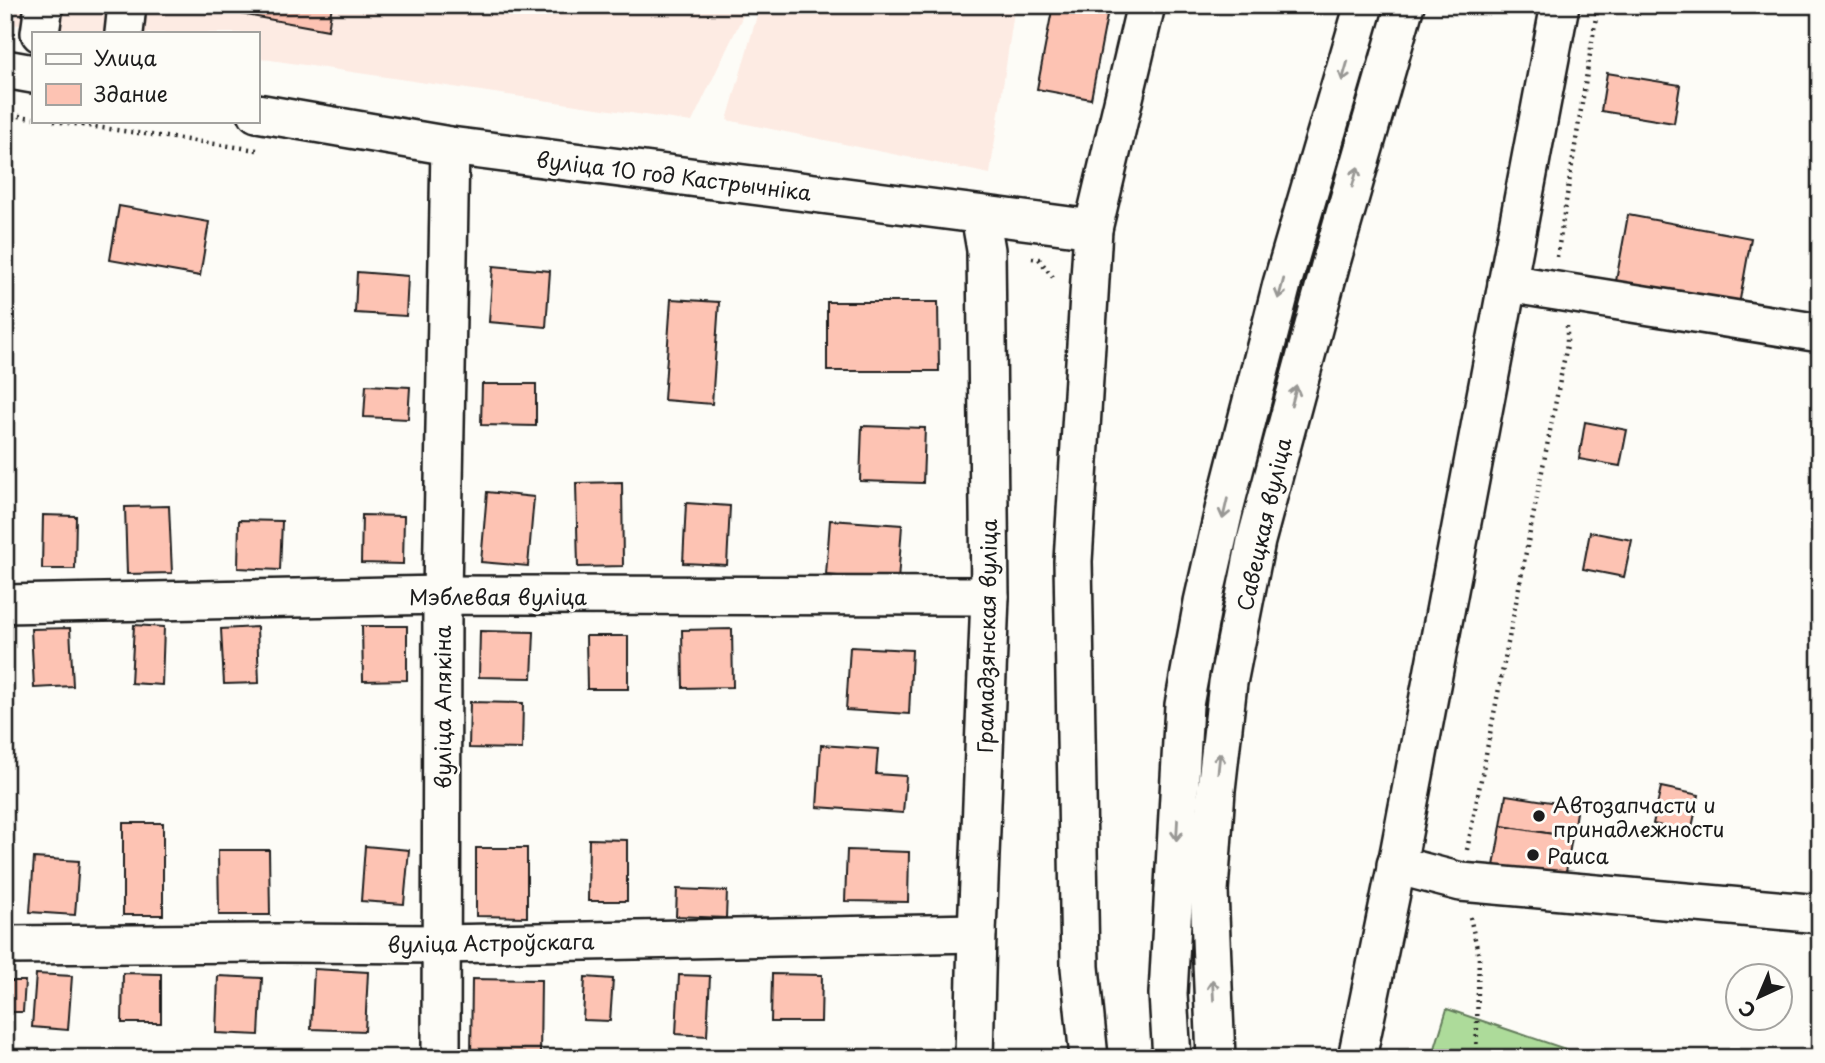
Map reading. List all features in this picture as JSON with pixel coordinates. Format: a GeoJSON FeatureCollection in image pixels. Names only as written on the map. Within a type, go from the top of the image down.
{"type":"FeatureCollection","features":[{"type":"Feature","properties":{"kind":"street"},"geometry":{"type":"LineString","coordinates":[[40,32],[44,5]]}},
{"type":"Feature","properties":{"kind":"street"},"geometry":{"type":"LineString","coordinates":[[124,32],[127,5]]}},
{"type":"Feature","properties":{"kind":"street"},"geometry":{"type":"LineString","coordinates":[[1089,1058],[1080,967],[1073,561],[1093,229],[1146,5]]}},
{"type":"Feature","properties":{"kind":"street","name":"Савецкая вуліца"},"geometry":{"type":"LineString","coordinates":[[1172,1058],[1168,994],[1184,705],[1203,602],[1276,310],[1364,5]]}},
{"type":"Feature","properties":{"kind":"street","name":"Савецкая вуліца"},"geometry":{"type":"LineString","coordinates":[[1216,1058],[1209,891],[1216,790],[1228,683],[1256,541],[1330,266],[1405,5]]}},
{"type":"Feature","properties":{"kind":"street"},"geometry":{"type":"LineString","coordinates":[[1357,1058],[1560,5]]}},
{"type":"Feature","properties":{"kind":"street"},"geometry":{"type":"LineString","coordinates":[[5,69],[32,74]]}},
{"type":"Feature","properties":{"kind":"street","name":"вуліца 10 год Кастрычніка"},"geometry":{"type":"LineString","coordinates":[[259,113],[450,146],[1093,229]]}},
{"type":"Feature","properties":{"kind":"street","name":"вуліца Апякіна"},"geometry":{"type":"LineString","coordinates":[[441,1058],[442,595],[450,146]]}},
{"type":"Feature","properties":{"kind":"street","name":"Грамадзянская вуліца"},"geometry":{"type":"LineString","coordinates":[[974,1058],[990,596],[986,250],[980,215]]}},
{"type":"Feature","properties":{"kind":"street"},"geometry":{"type":"LineString","coordinates":[[1507,283],[1820,332]]}},
{"type":"Feature","properties":{"kind":"street","name":"Мэблевая вуліца"},"geometry":{"type":"LineString","coordinates":[[5,604],[442,595],[990,596]]}},
{"type":"Feature","properties":{"kind":"street"},"geometry":{"type":"LineString","coordinates":[[1396,865],[1461,882],[1820,914]]}},
{"type":"Feature","properties":{"kind":"street","name":"вуліца Астроўскага"},"geometry":{"type":"LineString","coordinates":[[5,945],[442,944],[977,933]]}},
{"type":"Feature","properties":{"kind":"path"},"geometry":{"type":"LineString","coordinates":[[1476,1058],[1479,957],[1461,882],[1567,345],[1566,292],[1556,268],[1598,5]]}},
{"type":"Feature","properties":{"kind":"path"},"geometry":{"type":"LineString","coordinates":[[5,114],[32,118]]}},
{"type":"Feature","properties":{"kind":"path"},"geometry":{"type":"LineString","coordinates":[[61,122],[258,150]]}},
{"type":"Feature","properties":{"kind":"path"},"geometry":{"type":"LineString","coordinates":[[986,250],[1039,259],[1055,280]]}},
{"type":"Feature","properties":{"kind":"shaded area"},"geometry":{"type":"Polygon","coordinates":[[[5,5],[748,5],[692,122],[259,58],[259,32],[69,32],[5,23],[5,5]]]}},
{"type":"Feature","properties":{"kind":"shaded area"},"geometry":{"type":"Polygon","coordinates":[[[760,5],[1015,5],[990,174],[727,120],[760,5]]]}},
{"type":"Feature","properties":{"kind":"green space"},"geometry":{"type":"Polygon","coordinates":[[[1447,1009],[1592,1058],[1432,1058],[1447,1009]]]}},
{"type":"Feature","properties":{"kind":"building"},"geometry":{"type":"Polygon","coordinates":[[[203,5],[332,5],[328,30],[203,5]]]}},
{"type":"Feature","properties":{"kind":"building"},"geometry":{"type":"Polygon","coordinates":[[[1053,5],[1109,5],[1091,99],[1037,89],[1053,5]]]}},
{"type":"Feature","properties":{"kind":"building"},"geometry":{"type":"Polygon","coordinates":[[[1607,73],[1680,85],[1674,123],[1601,111],[1607,73]]]}},
{"type":"Feature","properties":{"kind":"building"},"geometry":{"type":"Polygon","coordinates":[[[119,206],[209,222],[200,276],[110,260],[119,206]]]}},
{"type":"Feature","properties":{"kind":"building"},"geometry":{"type":"Polygon","coordinates":[[[1628,215],[1751,238],[1739,305],[1616,281],[1628,215]]]}},
{"type":"Feature","properties":{"kind":"building"},"geometry":{"type":"Polygon","coordinates":[[[493,266],[550,271],[546,327],[489,322],[493,266]]]}},
{"type":"Feature","properties":{"kind":"building"},"geometry":{"type":"Polygon","coordinates":[[[357,272],[408,276],[406,316],[355,313],[357,272]]]}},
{"type":"Feature","properties":{"kind":"building"},"geometry":{"type":"Polygon","coordinates":[[[671,299],[719,302],[712,404],[664,400],[671,299]]]}},
{"type":"Feature","properties":{"kind":"building"},"geometry":{"type":"Polygon","coordinates":[[[827,302],[938,302],[939,371],[827,371],[827,302]]]}},
{"type":"Feature","properties":{"kind":"building"},"geometry":{"type":"Polygon","coordinates":[[[482,384],[536,384],[536,426],[481,425],[482,384]]]}},
{"type":"Feature","properties":{"kind":"building"},"geometry":{"type":"Polygon","coordinates":[[[366,385],[410,387],[408,419],[364,417],[366,385]]]}},
{"type":"Feature","properties":{"kind":"building"},"geometry":{"type":"Polygon","coordinates":[[[1585,422],[1627,430],[1620,466],[1579,459],[1585,422]]]}},
{"type":"Feature","properties":{"kind":"building"},"geometry":{"type":"Polygon","coordinates":[[[862,426],[925,428],[923,483],[860,481],[862,426]]]}},
{"type":"Feature","properties":{"kind":"building"},"geometry":{"type":"Polygon","coordinates":[[[622,482],[623,566],[578,567],[576,483],[622,482]]]}},
{"type":"Feature","properties":{"kind":"building"},"geometry":{"type":"Polygon","coordinates":[[[487,492],[534,497],[528,566],[481,562],[487,492]]]}},
{"type":"Feature","properties":{"kind":"building"},"geometry":{"type":"Polygon","coordinates":[[[686,503],[730,506],[727,565],[683,563],[686,503]]]}},
{"type":"Feature","properties":{"kind":"building"},"geometry":{"type":"Polygon","coordinates":[[[169,506],[172,573],[127,574],[125,507],[169,506]]]}},
{"type":"Feature","properties":{"kind":"building"},"geometry":{"type":"Polygon","coordinates":[[[43,515],[76,516],[75,569],[42,569],[43,515]]]}},
{"type":"Feature","properties":{"kind":"building"},"geometry":{"type":"Polygon","coordinates":[[[362,515],[404,516],[403,564],[361,563],[362,515]]]}},
{"type":"Feature","properties":{"kind":"building"},"geometry":{"type":"Polygon","coordinates":[[[239,520],[282,521],[280,570],[238,568],[239,520]]]}},
{"type":"Feature","properties":{"kind":"building"},"geometry":{"type":"Polygon","coordinates":[[[830,520],[902,525],[898,581],[826,575],[830,520]]]}},
{"type":"Feature","properties":{"kind":"building"},"geometry":{"type":"Polygon","coordinates":[[[1590,532],[1632,540],[1624,577],[1583,569],[1590,532]]]}},
{"type":"Feature","properties":{"kind":"building"},"geometry":{"type":"Polygon","coordinates":[[[134,625],[164,627],[162,685],[131,683],[134,625]]]}},
{"type":"Feature","properties":{"kind":"building"},"geometry":{"type":"Polygon","coordinates":[[[362,626],[407,626],[407,680],[363,681],[362,626]]]}},
{"type":"Feature","properties":{"kind":"building"},"geometry":{"type":"Polygon","coordinates":[[[257,627],[259,683],[224,684],[221,629],[257,627]]]}},
{"type":"Feature","properties":{"kind":"building"},"geometry":{"type":"Polygon","coordinates":[[[70,628],[73,686],[34,688],[31,629],[70,628]]]}},
{"type":"Feature","properties":{"kind":"building"},"geometry":{"type":"Polygon","coordinates":[[[732,629],[733,687],[683,688],[682,630],[732,629]]]}},
{"type":"Feature","properties":{"kind":"building"},"geometry":{"type":"Polygon","coordinates":[[[480,631],[534,632],[532,678],[479,677],[480,631]]]}},
{"type":"Feature","properties":{"kind":"building"},"geometry":{"type":"Polygon","coordinates":[[[586,636],[628,636],[628,689],[587,689],[586,636]]]}},
{"type":"Feature","properties":{"kind":"building"},"geometry":{"type":"Polygon","coordinates":[[[850,647],[912,650],[909,714],[846,710],[850,647]]]}},
{"type":"Feature","properties":{"kind":"building"},"geometry":{"type":"Polygon","coordinates":[[[470,702],[523,703],[522,749],[469,748],[470,702]]]}},
{"type":"Feature","properties":{"kind":"building"},"geometry":{"type":"Polygon","coordinates":[[[821,745],[878,749],[876,774],[906,776],[903,813],[817,807],[821,745]]]}},
{"type":"Feature","properties":{"kind":"building"},"geometry":{"type":"Polygon","coordinates":[[[1661,787],[1699,795],[1691,832],[1653,824],[1661,787]]]}},
{"type":"Feature","properties":{"kind":"building","name":"Автозапчасти и принадлежности"},"geometry":{"type":"Polygon","coordinates":[[[1506,795],[1577,806],[1572,837],[1501,826],[1506,795]]]}},
{"type":"Feature","properties":{"kind":"building"},"geometry":{"type":"Polygon","coordinates":[[[123,823],[163,823],[163,915],[123,915],[123,823]]]}},
{"type":"Feature","properties":{"kind":"building","name":"Раиса"},"geometry":{"type":"Polygon","coordinates":[[[1501,826],[1572,837],[1564,884],[1493,872],[1501,826]]]}},
{"type":"Feature","properties":{"kind":"building"},"geometry":{"type":"Polygon","coordinates":[[[589,839],[627,840],[627,901],[588,901],[589,839]]]}},
{"type":"Feature","properties":{"kind":"building"},"geometry":{"type":"Polygon","coordinates":[[[365,846],[409,850],[404,904],[361,901],[365,846]]]}},
{"type":"Feature","properties":{"kind":"building"},"geometry":{"type":"Polygon","coordinates":[[[476,848],[527,848],[527,917],[476,916],[476,848]]]}},
{"type":"Feature","properties":{"kind":"building"},"geometry":{"type":"Polygon","coordinates":[[[218,850],[269,850],[270,915],[219,915],[218,850]]]}},
{"type":"Feature","properties":{"kind":"building"},"geometry":{"type":"Polygon","coordinates":[[[847,850],[909,852],[908,902],[845,901],[847,850]]]}},
{"type":"Feature","properties":{"kind":"building"},"geometry":{"type":"Polygon","coordinates":[[[34,858],[79,861],[75,915],[30,912],[34,858]]]}},
{"type":"Feature","properties":{"kind":"building"},"geometry":{"type":"Polygon","coordinates":[[[677,889],[727,891],[726,918],[676,916],[677,889]]]}},
{"type":"Feature","properties":{"kind":"building"},"geometry":{"type":"Polygon","coordinates":[[[314,969],[368,972],[365,1031],[311,1029],[314,969]]]}},
{"type":"Feature","properties":{"kind":"building"},"geometry":{"type":"Polygon","coordinates":[[[123,973],[161,974],[161,1023],[122,1023],[123,973]]]}},
{"type":"Feature","properties":{"kind":"building"},"geometry":{"type":"Polygon","coordinates":[[[36,974],[72,976],[68,1030],[32,1027],[36,974]]]}},
{"type":"Feature","properties":{"kind":"building"},"geometry":{"type":"Polygon","coordinates":[[[772,974],[822,975],[821,1022],[771,1022],[772,974]]]}},
{"type":"Feature","properties":{"kind":"building"},"geometry":{"type":"Polygon","coordinates":[[[679,975],[710,976],[707,1036],[676,1034],[679,975]]]}},
{"type":"Feature","properties":{"kind":"building"},"geometry":{"type":"Polygon","coordinates":[[[218,976],[262,978],[259,1035],[216,1033],[218,976]]]}},
{"type":"Feature","properties":{"kind":"building"},"geometry":{"type":"Polygon","coordinates":[[[585,977],[613,979],[610,1021],[583,1020],[585,977]]]}},
{"type":"Feature","properties":{"kind":"building"},"geometry":{"type":"Polygon","coordinates":[[[472,979],[541,980],[540,1058],[471,1058],[472,979]]]}},
{"type":"Feature","properties":{"kind":"building"},"geometry":{"type":"Polygon","coordinates":[[[5,981],[25,981],[23,1012],[5,1012],[5,981]]]}},
{"type":"Feature","properties":{"kind":"place","name":"Автозапчасти и принадлежности"},"geometry":{"type":"Point","coordinates":[1539,816]}},
{"type":"Feature","properties":{"kind":"place","name":"Раиса"},"geometry":{"type":"Point","coordinates":[1533,855]}}]}
